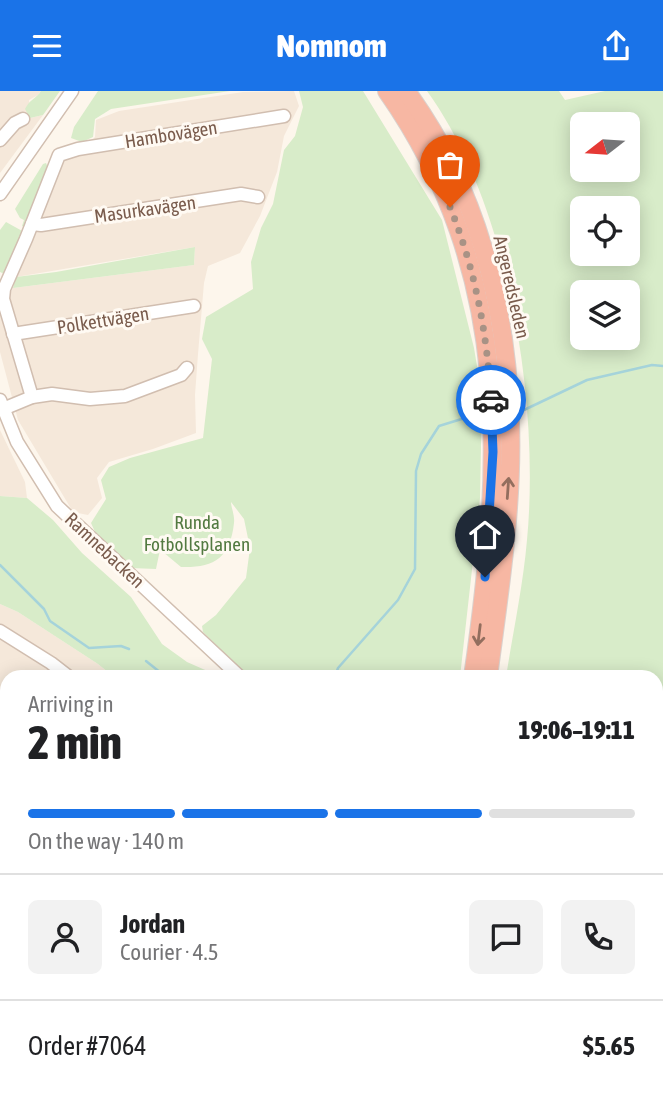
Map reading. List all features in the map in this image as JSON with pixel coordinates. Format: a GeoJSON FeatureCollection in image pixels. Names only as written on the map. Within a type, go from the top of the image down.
{"type":"FeatureCollection","features":[{"type":"Feature","properties":{"kind":"highway","name":"Angeredsleden"},"geometry":{"type":"LineString","coordinates":[[387,91],[407,121],[442,187],[469,260],[486,334],[493,452],[487,560],[474,670]]}},
{"type":"Feature","properties":{"kind":"highway","name":"Angeredsleden"},"geometry":{"type":"LineString","coordinates":[[406,91],[438,141],[467,202],[487,259],[505,344],[510,424],[509,466],[503,553],[489,670]]}},
{"type":"Feature","properties":{"kind":"street"},"geometry":{"type":"LineString","coordinates":[[0,194],[72,91]]}},
{"type":"Feature","properties":{"kind":"street","name":"Hambovägen"},"geometry":{"type":"LineString","coordinates":[[32,224],[59,155],[78,149],[284,116]]}},
{"type":"Feature","properties":{"kind":"street"},"geometry":{"type":"LineString","coordinates":[[0,140],[15,123],[23,119]]}},
{"type":"Feature","properties":{"kind":"street","name":"Masurkavägen"},"geometry":{"type":"LineString","coordinates":[[32,224],[41,225],[241,194],[258,197]]}},
{"type":"Feature","properties":{"kind":"street"},"geometry":{"type":"LineString","coordinates":[[32,224],[4,289],[3,299],[32,397]]}},
{"type":"Feature","properties":{"kind":"street","name":"Polkettvägen"},"geometry":{"type":"LineString","coordinates":[[13,334],[194,306]]}},
{"type":"Feature","properties":{"kind":"street"},"geometry":{"type":"LineString","coordinates":[[1,405],[52,394],[90,399],[125,396],[181,375],[187,368]]}},
{"type":"Feature","properties":{"kind":"street","name":"Ramnebacken"},"geometry":{"type":"LineString","coordinates":[[1,405],[17,442],[57,506],[233,670]]}},
{"type":"Feature","properties":{"kind":"street"},"geometry":{"type":"LineString","coordinates":[[0,631],[60,670]]}},
{"type":"Feature","properties":{"kind":"shaded area"},"geometry":{"type":"Polygon","coordinates":[[[0,91],[41,91],[29,100],[30,118],[43,115],[0,173],[0,91]]]}},
{"type":"Feature","properties":{"kind":"shaded area"},"geometry":{"type":"Polygon","coordinates":[[[294,91],[299,106],[284,136],[277,172],[260,216],[240,253],[208,266],[204,283],[195,395],[196,433],[109,462],[97,478],[102,498],[88,515],[73,512],[18,420],[0,352],[0,312],[13,288],[194,265],[195,247],[16,277],[68,147],[88,144],[95,137],[96,120],[119,111],[243,92],[294,91]]]}},
{"type":"Feature","properties":{"kind":"shaded area"},"geometry":{"type":"Polygon","coordinates":[[[0,430],[25,482],[27,498],[0,496],[0,430]]]}},
{"type":"Feature","properties":{"kind":"shaded area"},"geometry":{"type":"Polygon","coordinates":[[[0,604],[18,612],[105,670],[0,670],[0,604]]]}},
{"type":"Feature","properties":{"kind":"green space"},"geometry":{"type":"Polygon","coordinates":[[[41,91],[60,91],[43,115],[30,118],[25,109],[41,91]]]}},
{"type":"Feature","properties":{"kind":"green space"},"geometry":{"type":"Polygon","coordinates":[[[98,91],[230,91],[111,109],[95,119],[93,137],[82,142],[71,138],[74,127],[98,91]]]}},
{"type":"Feature","properties":{"kind":"green space","name":"Runda Fotbollsplanen"},"geometry":{"type":"Polygon","coordinates":[[[299,91],[363,91],[442,220],[474,348],[482,396],[480,498],[461,670],[241,670],[203,632],[202,626],[216,615],[246,578],[250,548],[244,519],[231,502],[234,520],[229,545],[218,559],[202,566],[181,567],[163,552],[161,545],[156,569],[131,568],[96,534],[91,523],[106,499],[101,480],[109,467],[130,458],[203,438],[212,359],[202,339],[206,317],[253,289],[251,262],[261,228],[273,204],[284,150],[295,136],[303,107],[299,91]]]}},
{"type":"Feature","properties":{"kind":"green space"},"geometry":{"type":"Polygon","coordinates":[[[427,91],[559,91],[565,100],[605,91],[663,91],[663,670],[507,670],[527,540],[530,486],[523,368],[513,307],[498,247],[479,190],[455,137],[427,91]]]}},
{"type":"Feature","properties":{"kind":"green space"},"geometry":{"type":"Polygon","coordinates":[[[46,163],[48,168],[26,228],[22,226],[24,220],[15,209],[46,163]]]}},
{"type":"Feature","properties":{"kind":"green space"},"geometry":{"type":"Polygon","coordinates":[[[6,222],[24,232],[7,275],[0,272],[0,230],[6,222]]]}},
{"type":"Feature","properties":{"kind":"green space"},"geometry":{"type":"Polygon","coordinates":[[[195,247],[194,265],[13,288],[16,277],[195,247]]]}},
{"type":"Feature","properties":{"kind":"green space"},"geometry":{"type":"Polygon","coordinates":[[[0,496],[27,498],[131,597],[162,644],[187,662],[205,670],[105,670],[18,612],[0,604],[0,496]]]}},
{"type":"Feature","properties":{"kind":"waterway"},"geometry":{"type":"LineString","coordinates":[[524,410],[587,380],[652,365],[663,366]]}},
{"type":"Feature","properties":{"kind":"waterway"},"geometry":{"type":"LineString","coordinates":[[337,670],[398,600],[415,569],[416,471],[421,454],[439,426],[481,413]]}},
{"type":"Feature","properties":{"kind":"waterway"},"geometry":{"type":"LineString","coordinates":[[0,565],[44,609],[50,621],[89,648],[121,646],[129,649]]}},
{"type":"Feature","properties":{"kind":"waterway"},"geometry":{"type":"LineString","coordinates":[[146,661],[157,670]]}},
{"type":"Feature","properties":{"kind":"way so far"},"geometry":{"type":"LineString","coordinates":[[450,207],[478,293],[486,334],[491,400]]}},
{"type":"Feature","properties":{"kind":"route"},"geometry":{"type":"LineString","coordinates":[[485,577],[493,452],[491,400]]}}]}
